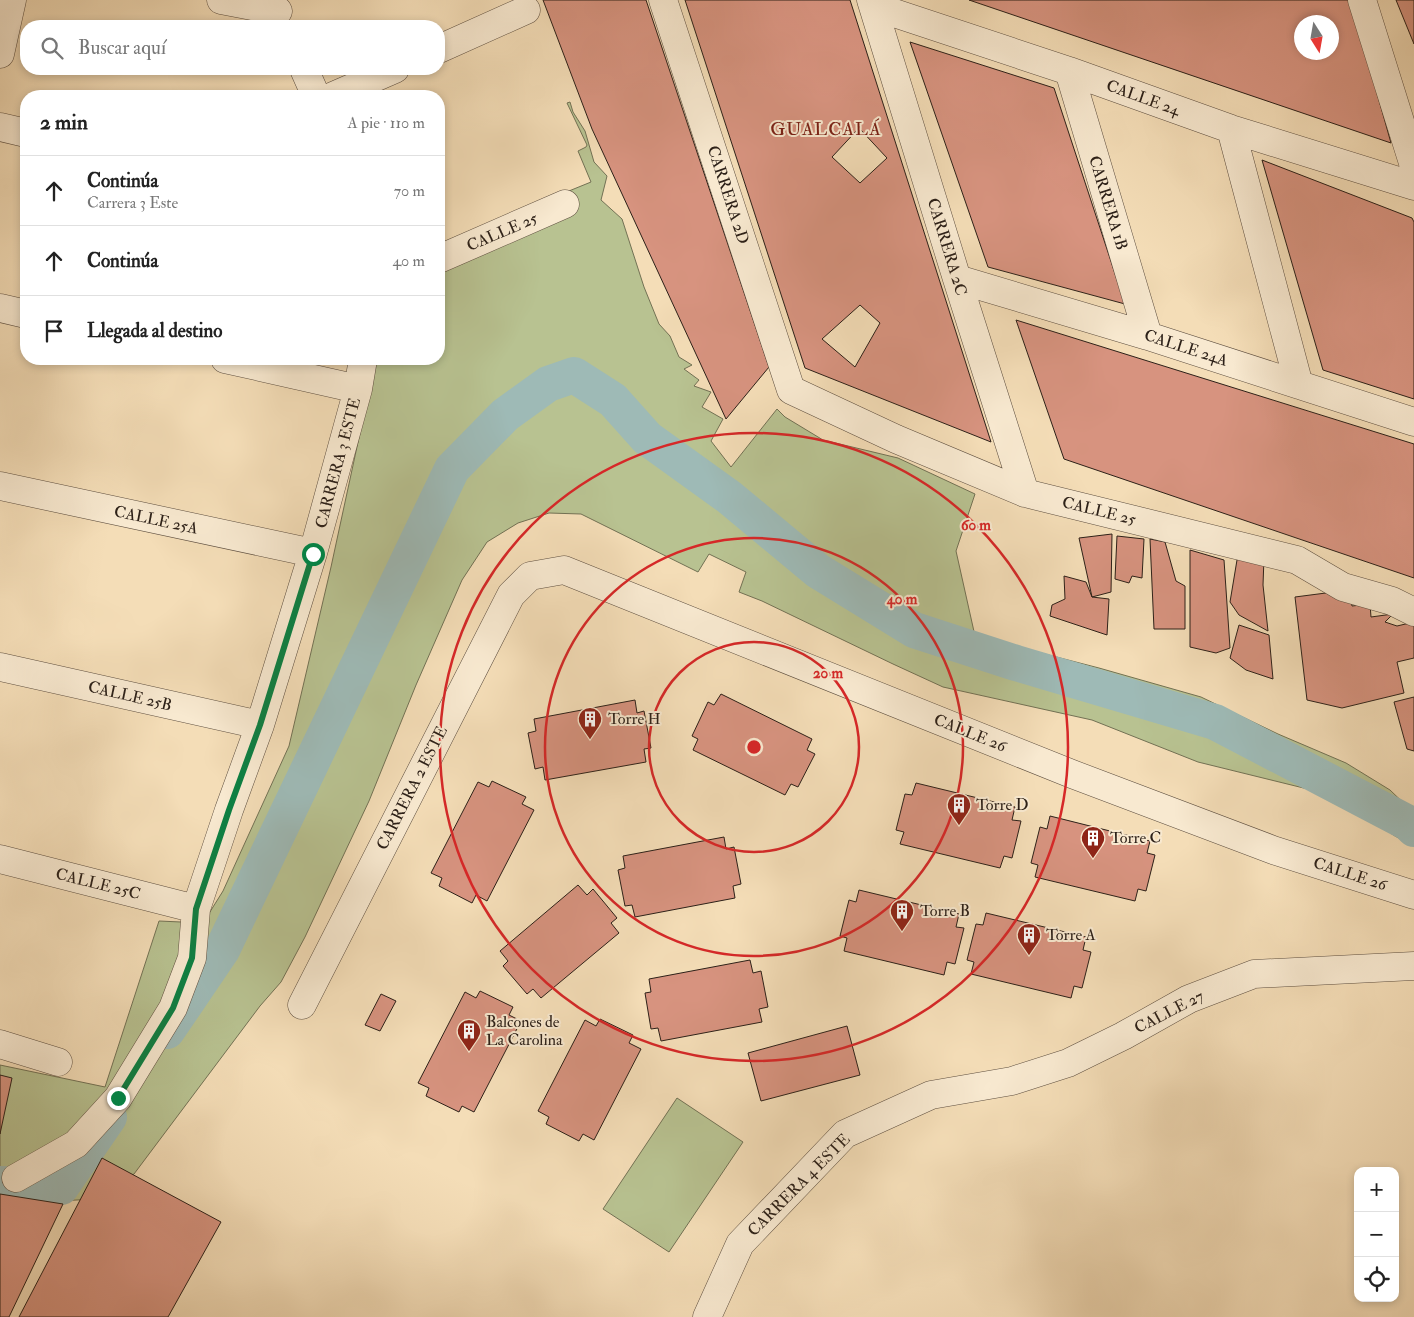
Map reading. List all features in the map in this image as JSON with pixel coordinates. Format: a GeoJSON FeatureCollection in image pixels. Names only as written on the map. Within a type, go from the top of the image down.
{"type":"FeatureCollection","features":[{"type":"Feature","properties":{"kind":"street"},"geometry":{"type":"LineString","coordinates":[[2,36],[12,0]]}},
{"type":"Feature","properties":{"kind":"street"},"geometry":{"type":"LineString","coordinates":[[221,0],[279,12]]}},
{"type":"Feature","properties":{"kind":"street","name":"CARRERA 2D"},"geometry":{"type":"LineString","coordinates":[[664,0],[791,390]]}},
{"type":"Feature","properties":{"kind":"street"},"geometry":{"type":"LineString","coordinates":[[1362,0],[1414,166]]}},
{"type":"Feature","properties":{"kind":"street","name":"CALLE 24"},"geometry":{"type":"LineString","coordinates":[[872,3],[1231,129],[1414,186]]}},
{"type":"Feature","properties":{"kind":"street","name":"CARRERA 2C"},"geometry":{"type":"LineString","coordinates":[[872,3],[1025,493]]}},
{"type":"Feature","properties":{"kind":"street"},"geometry":{"type":"LineString","coordinates":[[445,46],[526,10]]}},
{"type":"Feature","properties":{"kind":"street","name":"CARRERA 1B"},"geometry":{"type":"LineString","coordinates":[[1069,71],[1148,336]]}},
{"type":"Feature","properties":{"kind":"street"},"geometry":{"type":"LineString","coordinates":[[307,75],[313,90]]}},
{"type":"Feature","properties":{"kind":"street"},"geometry":{"type":"LineString","coordinates":[[347,90],[381,75]]}},
{"type":"Feature","properties":{"kind":"street"},"geometry":{"type":"LineString","coordinates":[[0,127],[20,132]]}},
{"type":"Feature","properties":{"kind":"street"},"geometry":{"type":"LineString","coordinates":[[1231,129],[1299,385]]}},
{"type":"Feature","properties":{"kind":"street","name":"CALLE 25"},"geometry":{"type":"LineString","coordinates":[[445,256],[565,204]]}},
{"type":"Feature","properties":{"kind":"street","name":"CALLE 24A"},"geometry":{"type":"LineString","coordinates":[[957,279],[1148,336],[1414,422]]}},
{"type":"Feature","properties":{"kind":"street"},"geometry":{"type":"LineString","coordinates":[[0,308],[20,313]]}},
{"type":"Feature","properties":{"kind":"street"},"geometry":{"type":"LineString","coordinates":[[252,365],[358,389]]}},
{"type":"Feature","properties":{"kind":"street","name":"CARRERA 3 ESTE"},"geometry":{"type":"LineString","coordinates":[[16,1178],[76,1144],[118,1098],[173,1008],[192,958],[196,909],[260,725],[313,554],[358,389],[362,365]]}},
{"type":"Feature","properties":{"kind":"street","name":"CALLE 25"},"geometry":{"type":"LineString","coordinates":[[791,390],[896,439],[1025,493],[1297,560],[1343,587],[1392,601],[1414,612]]}},
{"type":"Feature","properties":{"kind":"street","name":"CALLE 25A"},"geometry":{"type":"LineString","coordinates":[[0,486],[313,554]]}},
{"type":"Feature","properties":{"kind":"street","name":"CALLE 26"},"geometry":{"type":"LineString","coordinates":[[530,576],[564,570],[1091,781],[1273,850],[1414,895]]}},
{"type":"Feature","properties":{"kind":"street","name":"CARRERA 2 ESTE"},"geometry":{"type":"LineString","coordinates":[[302,1005],[511,595],[530,576]]}},
{"type":"Feature","properties":{"kind":"street","name":"CALLE 25B"},"geometry":{"type":"LineString","coordinates":[[0,667],[260,725]]}},
{"type":"Feature","properties":{"kind":"street","name":"CALLE 25C"},"geometry":{"type":"LineString","coordinates":[[0,859],[196,909]]}},
{"type":"Feature","properties":{"kind":"street","name":"CALLE 27"},"geometry":{"type":"LineString","coordinates":[[931,1095],[1012,1081],[1068,1064],[1189,999],[1254,974],[1414,966]]}},
{"type":"Feature","properties":{"kind":"street"},"geometry":{"type":"LineString","coordinates":[[0,1044],[58,1062]]}},
{"type":"Feature","properties":{"kind":"street","name":"CARRERA 4 ESTE"},"geometry":{"type":"LineString","coordinates":[[708,1317],[740,1244],[845,1134],[931,1095]]}},
{"type":"Feature","properties":{"kind":"green space"},"geometry":{"type":"Polygon","coordinates":[[[570,102],[573,112],[585,131],[594,162],[607,176],[601,200],[622,219],[644,287],[659,324],[670,336],[679,357],[692,365],[684,369],[699,380],[694,386],[711,392],[702,407],[723,419],[711,441],[731,467],[777,409],[785,417],[823,440],[898,458],[975,494],[956,551],[975,636],[1201,697],[1278,734],[1346,763],[1390,790],[1414,813],[1414,846],[1395,836],[1332,795],[1198,762],[1092,720],[943,687],[762,601],[739,592],[746,572],[709,554],[698,572],[581,514],[549,513],[518,523],[487,542],[462,580],[416,685],[369,801],[305,937],[281,982],[260,1006],[134,1174],[96,1199],[58,1201],[9,1177],[0,1175],[0,1065],[105,1087],[159,921],[203,923],[223,891],[289,746],[331,567],[375,365],[445,365],[445,242],[591,182],[578,151],[587,145],[567,103],[570,102]]]}},
{"type":"Feature","properties":{"kind":"green space"},"geometry":{"type":"Polygon","coordinates":[[[677,1098],[743,1142],[669,1252],[603,1209],[677,1098]]]}},
{"type":"Feature","properties":{"kind":"building"},"geometry":{"type":"Polygon","coordinates":[[[543,0],[646,0],[769,367],[726,419],[592,129],[543,0]]]}},
{"type":"Feature","properties":{"kind":"building"},"geometry":{"type":"Polygon","coordinates":[[[685,0],[850,0],[991,442],[805,368],[685,0]]]}},
{"type":"Feature","properties":{"kind":"building"},"geometry":{"type":"Polygon","coordinates":[[[969,0],[1351,0],[1391,143],[969,0]]]}},
{"type":"Feature","properties":{"kind":"building"},"geometry":{"type":"Polygon","coordinates":[[[1396,0],[1414,0],[1414,44],[1396,0]]]}},
{"type":"Feature","properties":{"kind":"building"},"geometry":{"type":"Polygon","coordinates":[[[910,42],[1054,88],[1125,304],[988,267],[910,42]]]}},
{"type":"Feature","properties":{"kind":"building"},"geometry":{"type":"Polygon","coordinates":[[[859,128],[887,158],[860,183],[832,157],[859,128]]]}},
{"type":"Feature","properties":{"kind":"building"},"geometry":{"type":"Polygon","coordinates":[[[1262,160],[1412,218],[1414,222],[1414,399],[1323,370],[1262,160]]]}},
{"type":"Feature","properties":{"kind":"building"},"geometry":{"type":"Polygon","coordinates":[[[860,305],[880,323],[855,367],[822,339],[860,305]]]}},
{"type":"Feature","properties":{"kind":"building"},"geometry":{"type":"Polygon","coordinates":[[[1016,320],[1414,444],[1414,578],[1064,459],[1016,320]]]}},
{"type":"Feature","properties":{"kind":"building"},"geometry":{"type":"Polygon","coordinates":[[[1112,534],[1111,592],[1092,597],[1079,538],[1112,534]]]}},
{"type":"Feature","properties":{"kind":"building"},"geometry":{"type":"Polygon","coordinates":[[[1117,536],[1144,539],[1142,578],[1132,576],[1129,583],[1115,579],[1117,536]]]}},
{"type":"Feature","properties":{"kind":"building"},"geometry":{"type":"Polygon","coordinates":[[[1150,539],[1165,542],[1176,581],[1185,586],[1185,629],[1154,629],[1150,539]]]}},
{"type":"Feature","properties":{"kind":"building"},"geometry":{"type":"Polygon","coordinates":[[[1190,550],[1224,560],[1230,648],[1216,653],[1190,647],[1190,550]]]}},
{"type":"Feature","properties":{"kind":"building"},"geometry":{"type":"Polygon","coordinates":[[[1241,552],[1264,558],[1263,585],[1268,631],[1239,615],[1230,602],[1237,560],[1241,552]]]}},
{"type":"Feature","properties":{"kind":"building"},"geometry":{"type":"Polygon","coordinates":[[[1064,576],[1086,582],[1092,597],[1109,599],[1107,635],[1050,616],[1052,605],[1065,599],[1064,576]]]}},
{"type":"Feature","properties":{"kind":"building"},"geometry":{"type":"Polygon","coordinates":[[[1349,590],[1352,606],[1370,604],[1371,617],[1393,614],[1385,622],[1397,626],[1414,622],[1414,658],[1397,662],[1404,693],[1342,708],[1307,700],[1295,597],[1349,590]]]}},
{"type":"Feature","properties":{"kind":"building"},"geometry":{"type":"Polygon","coordinates":[[[1239,625],[1269,635],[1273,679],[1246,670],[1230,658],[1239,625]]]}},
{"type":"Feature","properties":{"kind":"building"},"geometry":{"type":"Polygon","coordinates":[[[721,694],[812,739],[807,750],[815,754],[798,787],[791,784],[785,795],[693,750],[698,739],[692,736],[708,702],[714,705],[721,694]]]}},
{"type":"Feature","properties":{"kind":"building"},"geometry":{"type":"Polygon","coordinates":[[[1414,697],[1414,751],[1407,749],[1394,702],[1414,697]]]}},
{"type":"Feature","properties":{"kind":"building","name":"Torre H"},"geometry":{"type":"Polygon","coordinates":[[[635,700],[637,713],[644,711],[651,748],[644,749],[646,762],[545,780],[543,767],[535,769],[528,733],[536,731],[534,719],[635,700]]]}},
{"type":"Feature","properties":{"kind":"building"},"geometry":{"type":"Polygon","coordinates":[[[492,781],[526,797],[522,804],[534,810],[487,901],[476,895],[472,903],[439,886],[442,878],[431,873],[478,782],[489,787],[492,781]]]}},
{"type":"Feature","properties":{"kind":"building","name":"Torre D"},"geometry":{"type":"Polygon","coordinates":[[[916,783],[1015,807],[1012,820],[1021,821],[1012,858],[1004,856],[1000,868],[900,844],[904,832],[896,830],[905,794],[912,795],[916,783]]]}},
{"type":"Feature","properties":{"kind":"building","name":"Torre C"},"geometry":{"type":"Polygon","coordinates":[[[1050,816],[1150,841],[1147,853],[1155,855],[1146,891],[1138,889],[1135,901],[1035,877],[1038,865],[1031,863],[1040,827],[1047,829],[1050,816]]]}},
{"type":"Feature","properties":{"kind":"building"},"geometry":{"type":"Polygon","coordinates":[[[724,837],[726,849],[734,847],[741,884],[733,886],[735,898],[635,917],[632,905],[625,906],[618,870],[625,868],[623,856],[724,837]]]}},
{"type":"Feature","properties":{"kind":"building","name":"Balcones de La Carolina"},"geometry":{"type":"Polygon","coordinates":[[[578,885],[587,895],[593,889],[617,918],[611,923],[619,933],[541,998],[533,989],[527,994],[503,966],[508,961],[500,951],[578,885]]]}},
{"type":"Feature","properties":{"kind":"building","name":"Torre B"},"geometry":{"type":"Polygon","coordinates":[[[859,890],[959,914],[956,927],[964,928],[955,964],[947,962],[944,975],[844,951],[847,938],[840,936],[849,900],[856,902],[859,890]]]}},
{"type":"Feature","properties":{"kind":"building","name":"Torre A"},"geometry":{"type":"Polygon","coordinates":[[[986,913],[1086,937],[1083,950],[1091,952],[1082,988],[1074,986],[1071,998],[971,974],[974,962],[967,960],[976,924],[983,925],[986,913]]]}},
{"type":"Feature","properties":{"kind":"building"},"geometry":{"type":"Polygon","coordinates":[[[750,960],[753,973],[761,971],[768,1007],[759,1009],[762,1022],[661,1041],[658,1028],[651,1029],[645,993],[651,992],[649,979],[750,960]]]}},
{"type":"Feature","properties":{"kind":"building","name":"Balcones de La Carolina"},"geometry":{"type":"Polygon","coordinates":[[[480,991],[513,1007],[509,1015],[521,1021],[474,1112],[462,1106],[459,1112],[426,1096],[429,1088],[418,1083],[465,992],[476,998],[480,991]]]}},
{"type":"Feature","properties":{"kind":"building"},"geometry":{"type":"Polygon","coordinates":[[[381,994],[396,1001],[380,1031],[365,1025],[381,994]]]}},
{"type":"Feature","properties":{"kind":"building","name":"Balcones de La Carolina"},"geometry":{"type":"Polygon","coordinates":[[[600,1019],[633,1035],[629,1043],[641,1049],[594,1140],[583,1134],[579,1141],[546,1124],[549,1117],[538,1111],[585,1020],[596,1026],[600,1019]]]}},
{"type":"Feature","properties":{"kind":"building"},"geometry":{"type":"Polygon","coordinates":[[[847,1026],[860,1075],[761,1101],[748,1053],[847,1026]]]}},
{"type":"Feature","properties":{"kind":"building"},"geometry":{"type":"Polygon","coordinates":[[[0,1075],[12,1078],[0,1134],[0,1075]]]}},
{"type":"Feature","properties":{"kind":"building"},"geometry":{"type":"Polygon","coordinates":[[[102,1158],[221,1222],[168,1317],[19,1317],[102,1158]]]}},
{"type":"Feature","properties":{"kind":"building"},"geometry":{"type":"Polygon","coordinates":[[[0,1194],[63,1204],[9,1317],[0,1317],[0,1194]]]}},
{"type":"Feature","properties":{"kind":"waterway"},"geometry":{"type":"LineString","coordinates":[[167,1031],[222,950],[452,469],[505,415],[548,384],[574,375],[613,400],[647,438],[729,497],[818,571],[914,630],[1016,663],[1215,722],[1408,823],[1414,829]]}},
{"type":"Feature","properties":{"kind":"waterway"},"geometry":{"type":"LineString","coordinates":[[0,1184],[61,1187],[109,1117]]}},
{"type":"Feature","properties":{"kind":"place","name":"Torre H"},"geometry":{"type":"Point","coordinates":[590,740]}},
{"type":"Feature","properties":{"kind":"place","name":"Torre D"},"geometry":{"type":"Point","coordinates":[959,826]}},
{"type":"Feature","properties":{"kind":"place","name":"Torre C"},"geometry":{"type":"Point","coordinates":[1093,859]}},
{"type":"Feature","properties":{"kind":"place","name":"Torre B"},"geometry":{"type":"Point","coordinates":[902,932]}},
{"type":"Feature","properties":{"kind":"place","name":"Torre A"},"geometry":{"type":"Point","coordinates":[1029,956]}},
{"type":"Feature","properties":{"kind":"place","name":"Balcones de La Carolina"},"geometry":{"type":"Point","coordinates":[469,1052]}},
{"type":"Feature","properties":{"kind":"district","name":"GUALCALÁ"},"geometry":{"type":"Point","coordinates":[826,129]}},
{"type":"Feature","properties":{"kind":"route"},"geometry":{"type":"LineString","coordinates":[[118,1098],[173,1008],[192,958],[196,909],[260,725],[313,554]]}}]}
